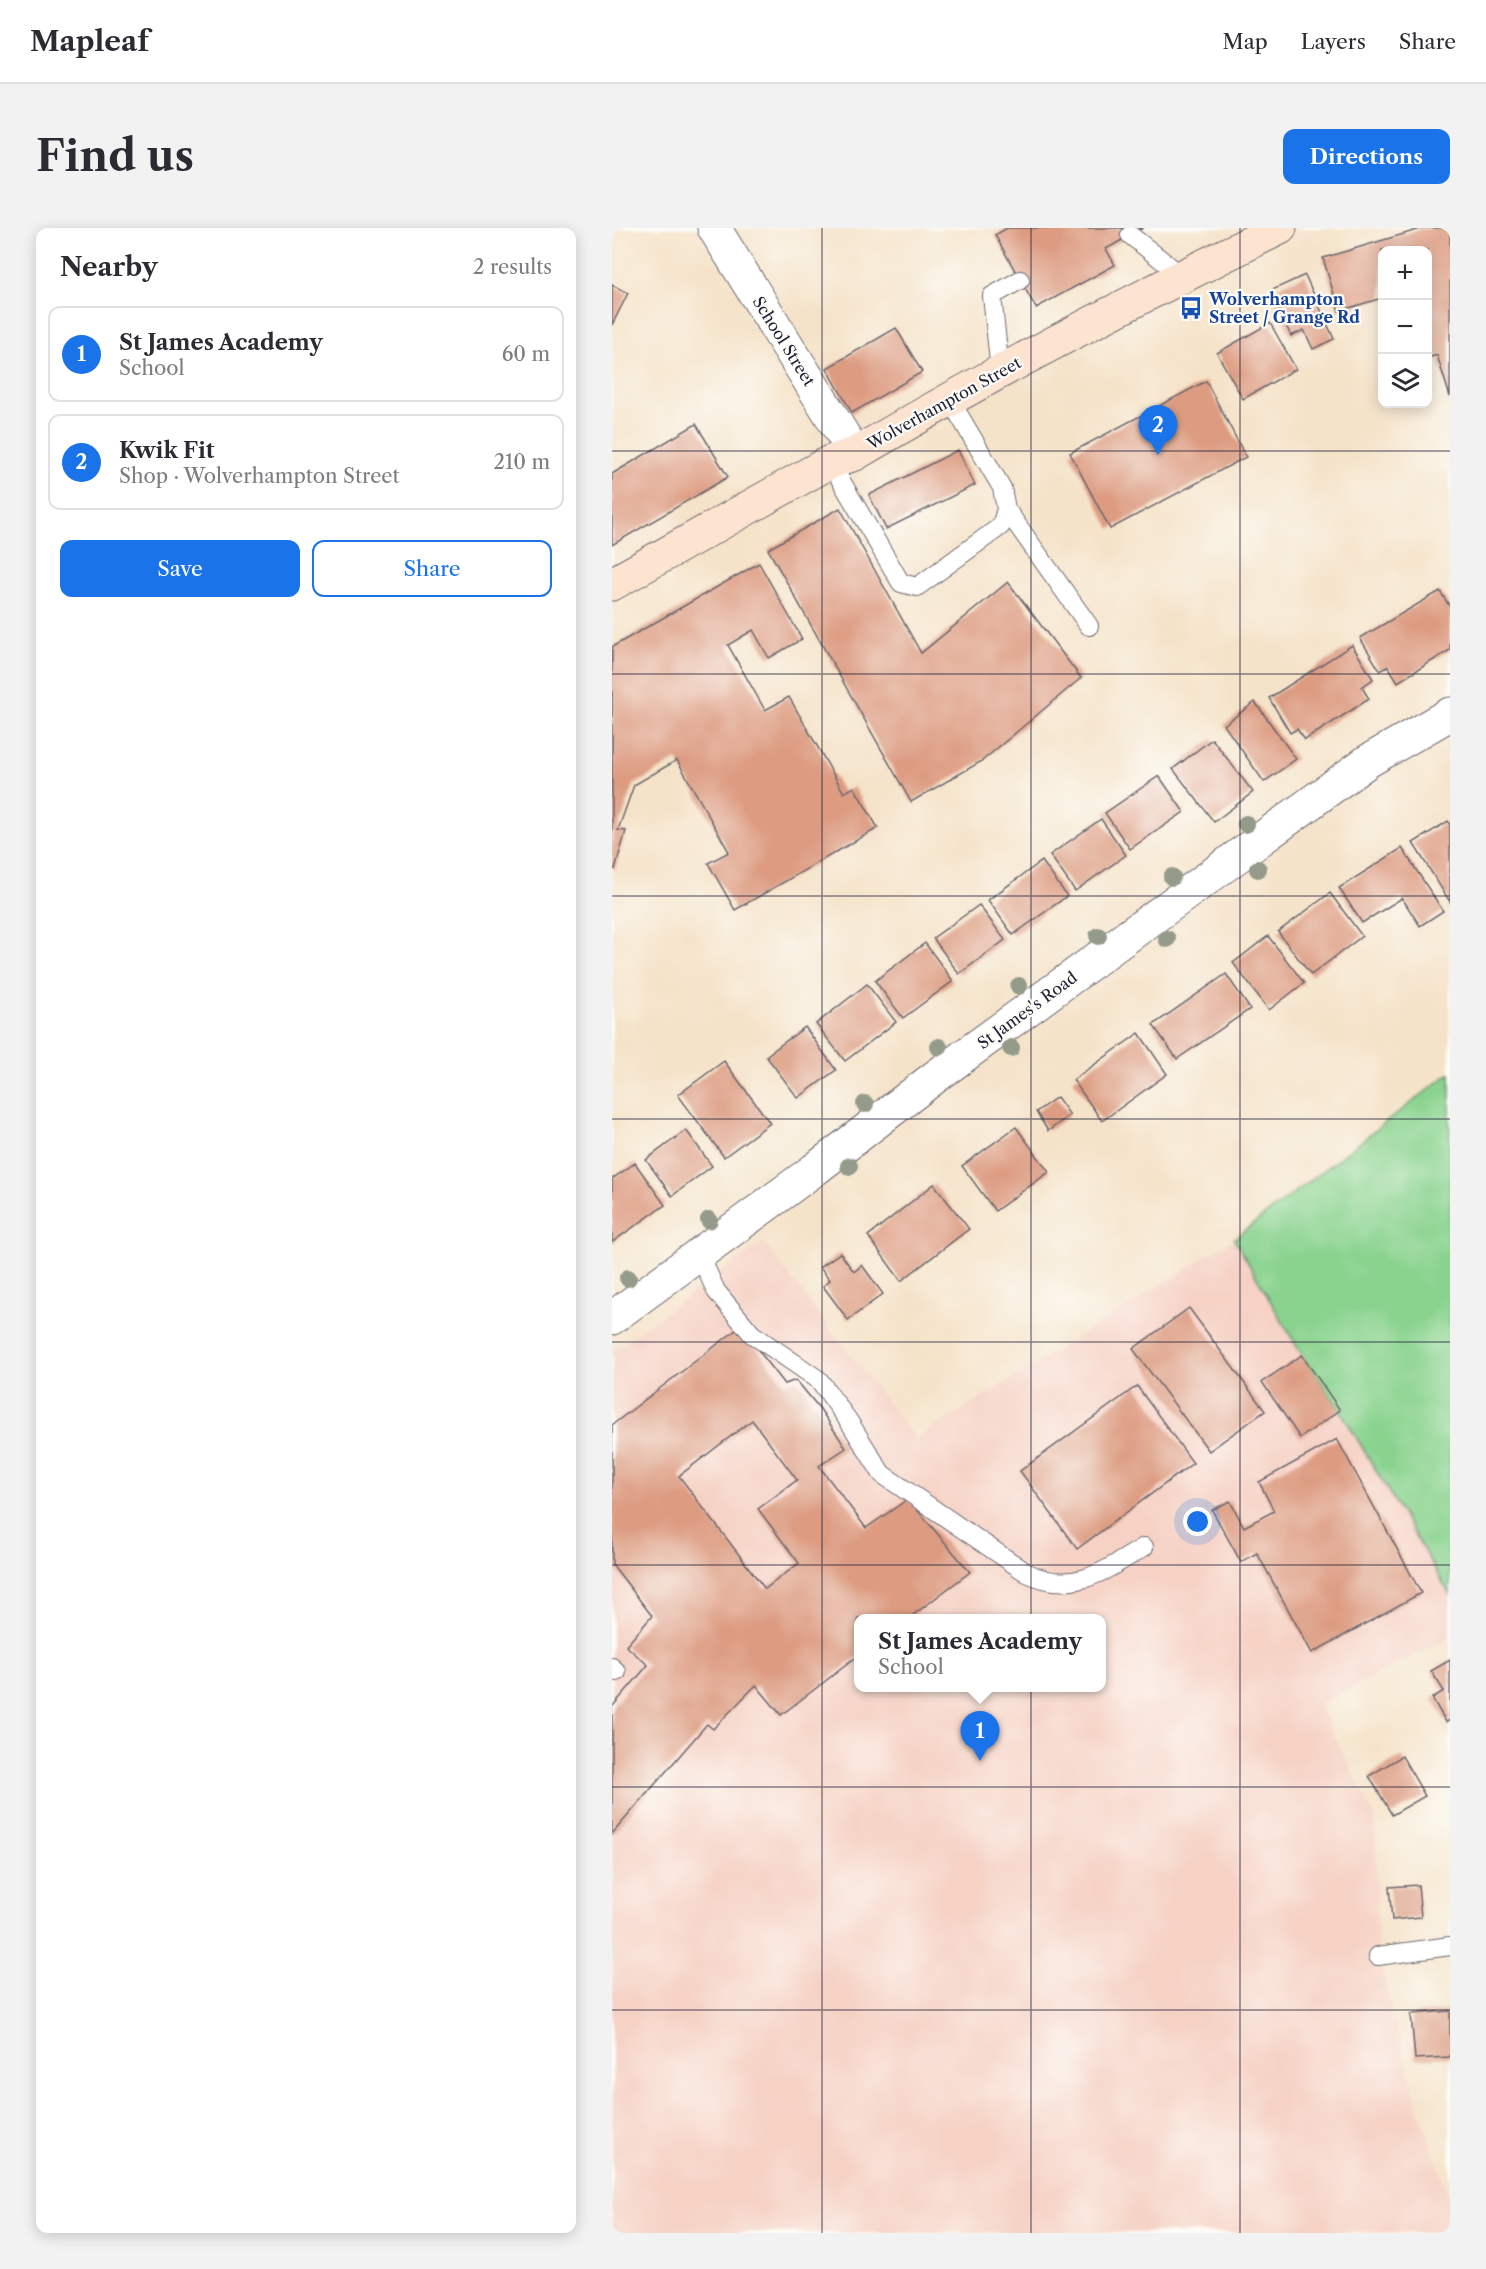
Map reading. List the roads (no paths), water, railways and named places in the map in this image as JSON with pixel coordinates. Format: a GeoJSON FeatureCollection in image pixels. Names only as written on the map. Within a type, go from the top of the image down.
{"type":"FeatureCollection","features":[{"type":"Feature","properties":{"kind":"main road","name":"Wolverhampton Street"},"geometry":{"type":"LineString","coordinates":[[612,584],[1000,371],[1182,276],[1280,228]]}},
{"type":"Feature","properties":{"kind":"street","name":"School Street"},"geometry":{"type":"LineString","coordinates":[[714,228],[842,458]]}},
{"type":"Feature","properties":{"kind":"street","name":"St James's Road"},"geometry":{"type":"LineString","coordinates":[[612,1318],[700,1255],[935,1077],[1368,761],[1450,714]]}},
{"type":"Feature","properties":{"kind":"lane"},"geometry":{"type":"LineString","coordinates":[[1130,235],[1182,276]]}},
{"type":"Feature","properties":{"kind":"lane"},"geometry":{"type":"LineString","coordinates":[[1000,371],[992,296],[1020,280]]}},
{"type":"Feature","properties":{"kind":"lane"},"geometry":{"type":"LineString","coordinates":[[950,398],[1002,488],[1006,509],[1089,626]]}},
{"type":"Feature","properties":{"kind":"lane"},"geometry":{"type":"LineString","coordinates":[[842,458],[901,583],[917,587],[1001,526],[1006,509]]}},
{"type":"Feature","properties":{"kind":"lane"},"geometry":{"type":"LineString","coordinates":[[700,1255],[716,1292],[752,1334],[819,1380],[848,1420],[882,1474],[1027,1573],[1040,1579],[1070,1583],[1098,1575],[1144,1547]]}},
{"type":"Feature","properties":{"kind":"lane"},"geometry":{"type":"LineString","coordinates":[[1378,1956],[1450,1946]]}},
{"type":"Feature","properties":{"kind":"place","name":"Wolverhampton Street / Grange Rd"},"geometry":{"type":"Point","coordinates":[1191,308]}},
{"type":"Feature","properties":{"kind":"place","name":"Kwik Fit"},"geometry":{"type":"Point","coordinates":[1158,455]}},
{"type":"Feature","properties":{"kind":"place","name":"St James Academy"},"geometry":{"type":"Point","coordinates":[980,1761]}}]}
